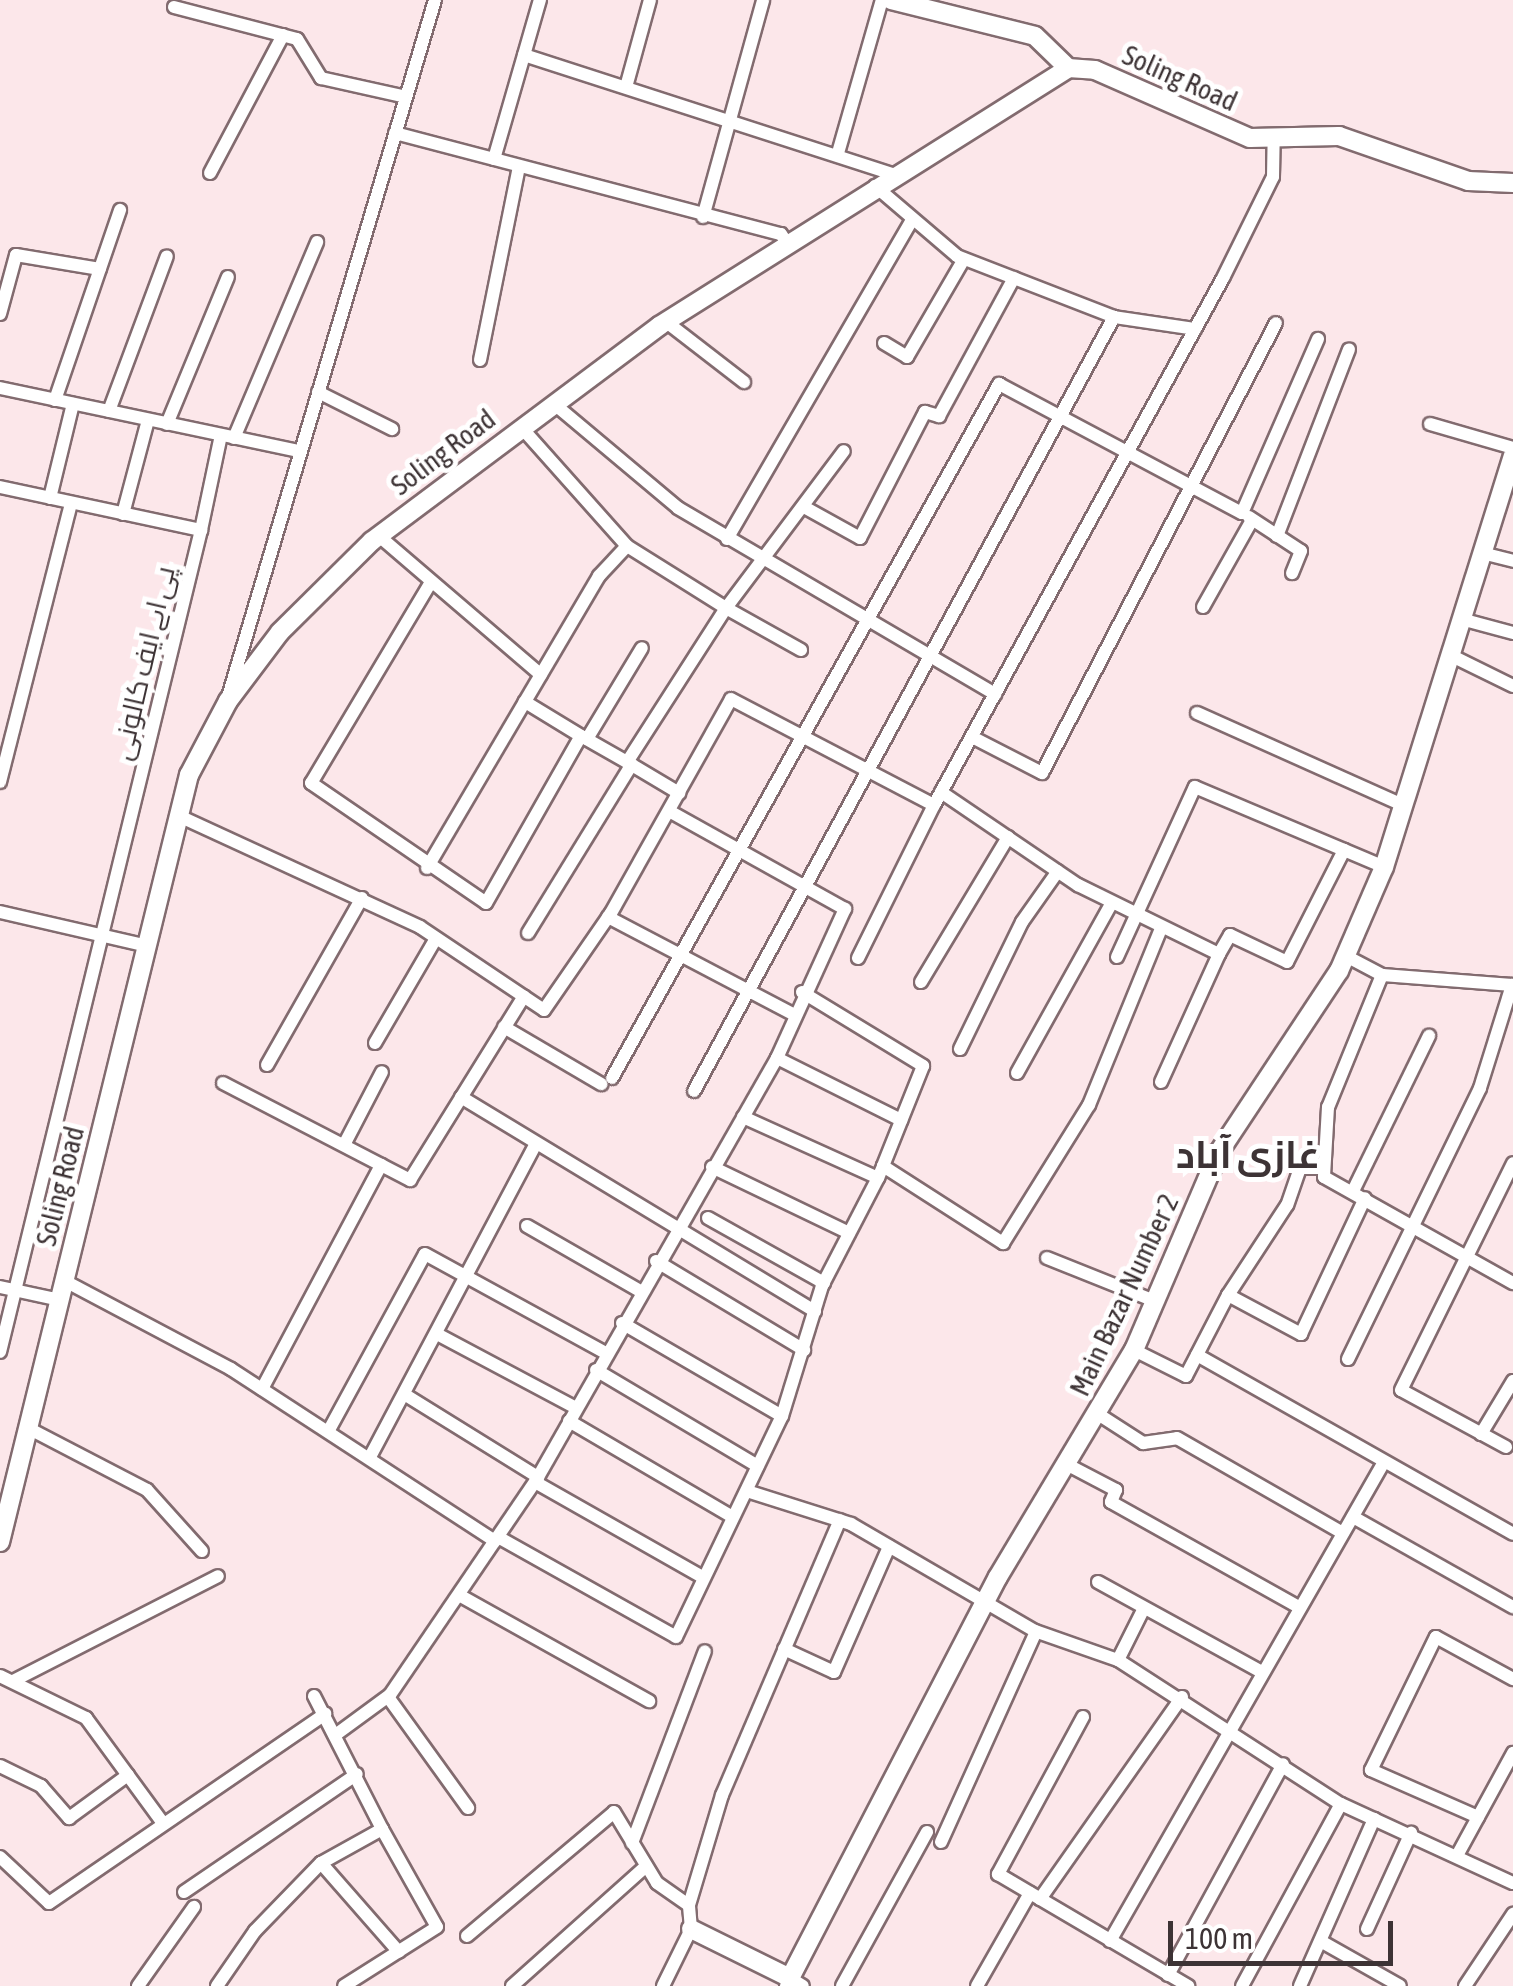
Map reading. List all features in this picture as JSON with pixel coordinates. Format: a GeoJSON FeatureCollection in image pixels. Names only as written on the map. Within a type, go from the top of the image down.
{"type":"FeatureCollection","features":[{"type":"Feature","properties":{"kind":"street"},"geometry":{"type":"LineString","coordinates":[[228,701],[435,0]]}},
{"type":"Feature","properties":{"kind":"street"},"geometry":{"type":"LineString","coordinates":[[494,160],[540,0]]}},
{"type":"Feature","properties":{"kind":"street"},"geometry":{"type":"LineString","coordinates":[[626,87],[650,0]]}},
{"type":"Feature","properties":{"kind":"street"},"geometry":{"type":"LineString","coordinates":[[703,217],[763,0]]}},
{"type":"Feature","properties":{"kind":"street"},"geometry":{"type":"LineString","coordinates":[[838,154],[882,0]]}},
{"type":"Feature","properties":{"kind":"street"},"geometry":{"type":"LineString","coordinates":[[891,0],[1034,36],[1068,68]]}},
{"type":"Feature","properties":{"kind":"street"},"geometry":{"type":"LineString","coordinates":[[174,7],[283,36],[313,54],[321,78],[406,96]]}},
{"type":"Feature","properties":{"kind":"street"},"geometry":{"type":"LineString","coordinates":[[210,173],[283,36]]}},
{"type":"Feature","properties":{"kind":"street"},"geometry":{"type":"LineString","coordinates":[[524,55],[895,175]]}},
{"type":"Feature","properties":{"kind":"street","name":"Soling Road"},"geometry":{"type":"LineString","coordinates":[[0,1542],[179,816],[228,701],[280,632],[379,536],[666,321],[1068,68],[1095,70],[1242,136],[1339,136],[1418,167],[1513,183]]}},
{"type":"Feature","properties":{"kind":"street"},"geometry":{"type":"LineString","coordinates":[[395,134],[494,160],[518,171],[781,234],[788,246]]}},
{"type":"Feature","properties":{"kind":"street"},"geometry":{"type":"LineString","coordinates":[[858,958],[938,799],[1195,329],[1273,178],[1274,138]]}},
{"type":"Feature","properties":{"kind":"street"},"geometry":{"type":"LineString","coordinates":[[480,360],[518,171]]}},
{"type":"Feature","properties":{"kind":"street"},"geometry":{"type":"LineString","coordinates":[[876,186],[911,222],[964,258],[1114,317],[1195,329]]}},
{"type":"Feature","properties":{"kind":"street"},"geometry":{"type":"LineString","coordinates":[[55,400],[120,210]]}},
{"type":"Feature","properties":{"kind":"street"},"geometry":{"type":"LineString","coordinates":[[727,539],[911,222]]}},
{"type":"Feature","properties":{"kind":"street","name":"پی اے ایف کالونی"},"geometry":{"type":"LineString","coordinates":[[0,1352],[227,436],[318,242]]}},
{"type":"Feature","properties":{"kind":"street"},"geometry":{"type":"LineString","coordinates":[[0,314],[16,255],[100,269]]}},
{"type":"Feature","properties":{"kind":"street"},"geometry":{"type":"LineString","coordinates":[[109,412],[167,256]]}},
{"type":"Feature","properties":{"kind":"street"},"geometry":{"type":"LineString","coordinates":[[884,343],[907,357],[964,258]]}},
{"type":"Feature","properties":{"kind":"street"},"geometry":{"type":"LineString","coordinates":[[167,424],[228,277]]}},
{"type":"Feature","properties":{"kind":"street"},"geometry":{"type":"LineString","coordinates":[[804,506],[860,538],[926,412],[940,416],[1014,278]]}},
{"type":"Feature","properties":{"kind":"street"},"geometry":{"type":"LineString","coordinates":[[694,1090],[1114,317]]}},
{"type":"Feature","properties":{"kind":"street"},"geometry":{"type":"LineString","coordinates":[[666,321],[744,382]]}},
{"type":"Feature","properties":{"kind":"street"},"geometry":{"type":"LineString","coordinates":[[972,737],[1042,773],[1276,322]]}},
{"type":"Feature","properties":{"kind":"street"},"geometry":{"type":"LineString","coordinates":[[1203,607],[1247,516],[1318,339]]}},
{"type":"Feature","properties":{"kind":"street"},"geometry":{"type":"LineString","coordinates":[[1277,536],[1349,349]]}},
{"type":"Feature","properties":{"kind":"street"},"geometry":{"type":"LineString","coordinates":[[504,1027],[606,1081],[806,738],[999,384],[1247,516],[1300,551],[1292,573]]}},
{"type":"Feature","properties":{"kind":"street"},"geometry":{"type":"LineString","coordinates":[[0,388],[300,451]]}},
{"type":"Feature","properties":{"kind":"street"},"geometry":{"type":"LineString","coordinates":[[318,392],[392,428]]}},
{"type":"Feature","properties":{"kind":"street"},"geometry":{"type":"LineString","coordinates":[[553,403],[727,539],[995,694]]}},
{"type":"Feature","properties":{"kind":"street"},"geometry":{"type":"LineString","coordinates":[[50,498],[73,404]]}},
{"type":"Feature","properties":{"kind":"street"},"geometry":{"type":"LineString","coordinates":[[123,514],[148,420]]}},
{"type":"Feature","properties":{"kind":"street"},"geometry":{"type":"LineString","coordinates":[[1430,424],[1513,448]]}},
{"type":"Feature","properties":{"kind":"street"},"geometry":{"type":"LineString","coordinates":[[521,427],[627,546],[801,650]]}},
{"type":"Feature","properties":{"kind":"street"},"geometry":{"type":"LineString","coordinates":[[528,933],[726,608],[844,451]]}},
{"type":"Feature","properties":{"kind":"street","name":"Main Bazar Number 2"},"geometry":{"type":"LineString","coordinates":[[692,1929],[793,1983],[984,1605],[1070,1466],[1134,1350],[1219,1152],[1346,956],[1384,866],[1482,552],[1508,488],[1513,456]]}},
{"type":"Feature","properties":{"kind":"street"},"geometry":{"type":"LineString","coordinates":[[0,487],[201,530]]}},
{"type":"Feature","properties":{"kind":"street"},"geometry":{"type":"LineString","coordinates":[[0,782],[71,503]]}},
{"type":"Feature","properties":{"kind":"street"},"geometry":{"type":"LineString","coordinates":[[379,536],[541,675]]}},
{"type":"Feature","properties":{"kind":"street"},"geometry":{"type":"LineString","coordinates":[[427,868],[541,675],[627,546]]}},
{"type":"Feature","properties":{"kind":"street"},"geometry":{"type":"LineString","coordinates":[[1482,552],[1513,560]]}},
{"type":"Feature","properties":{"kind":"street"},"geometry":{"type":"LineString","coordinates":[[431,582],[311,783],[427,868],[486,903],[584,737],[642,648]]}},
{"type":"Feature","properties":{"kind":"street"},"geometry":{"type":"LineString","coordinates":[[1461,619],[1513,634]]}},
{"type":"Feature","properties":{"kind":"street"},"geometry":{"type":"LineString","coordinates":[[1450,654],[1512,681]]}},
{"type":"Feature","properties":{"kind":"street"},"geometry":{"type":"LineString","coordinates":[[179,816],[362,898],[436,938],[544,1010],[608,917],[732,699],[868,771],[938,799],[1008,837],[1140,920],[1219,954]]}},
{"type":"Feature","properties":{"kind":"street"},"geometry":{"type":"LineString","coordinates":[[525,702],[678,793]]}},
{"type":"Feature","properties":{"kind":"street"},"geometry":{"type":"LineString","coordinates":[[1197,713],[1403,805]]}},
{"type":"Feature","properties":{"kind":"street"},"geometry":{"type":"LineString","coordinates":[[1117,957],[1140,920],[1194,787],[1384,866]]}},
{"type":"Feature","properties":{"kind":"street"},"geometry":{"type":"LineString","coordinates":[[338,1733],[388,1697],[536,1480],[674,1228],[777,1058],[791,1013],[845,908],[668,810]]}},
{"type":"Feature","properties":{"kind":"street"},"geometry":{"type":"LineString","coordinates":[[921,982],[1008,837]]}},
{"type":"Feature","properties":{"kind":"street"},"geometry":{"type":"LineString","coordinates":[[1161,1082],[1230,935],[1287,962],[1344,850]]}},
{"type":"Feature","properties":{"kind":"street"},"geometry":{"type":"LineString","coordinates":[[960,1050],[1022,922],[1058,871]]}},
{"type":"Feature","properties":{"kind":"street"},"geometry":{"type":"LineString","coordinates":[[267,1065],[362,898]]}},
{"type":"Feature","properties":{"kind":"street"},"geometry":{"type":"LineString","coordinates":[[1016,1073],[1111,904]]}},
{"type":"Feature","properties":{"kind":"street"},"geometry":{"type":"LineString","coordinates":[[0,912],[147,946]]}},
{"type":"Feature","properties":{"kind":"street"},"geometry":{"type":"LineString","coordinates":[[608,917],[791,1013]]}},
{"type":"Feature","properties":{"kind":"street"},"geometry":{"type":"LineString","coordinates":[[743,1118],[880,1172],[1004,1242],[1089,1106],[1161,929]]}},
{"type":"Feature","properties":{"kind":"street"},"geometry":{"type":"LineString","coordinates":[[375,1043],[436,938]]}},
{"type":"Feature","properties":{"kind":"street"},"geometry":{"type":"LineString","coordinates":[[1346,956],[1382,975],[1512,985],[1480,1088],[1348,1359]]}},
{"type":"Feature","properties":{"kind":"street"},"geometry":{"type":"LineString","coordinates":[[1324,1168],[1328,1107],[1382,975]]}},
{"type":"Feature","properties":{"kind":"street"},"geometry":{"type":"LineString","coordinates":[[65,1281],[262,1389],[497,1539],[676,1638],[782,1416],[824,1283],[880,1172],[922,1066],[802,992]]}},
{"type":"Feature","properties":{"kind":"street"},"geometry":{"type":"LineString","coordinates":[[223,1083],[410,1180],[524,996]]}},
{"type":"Feature","properties":{"kind":"street"},"geometry":{"type":"LineString","coordinates":[[1228,1294],[1300,1334],[1429,1036]]}},
{"type":"Feature","properties":{"kind":"street"},"geometry":{"type":"LineString","coordinates":[[777,1058],[901,1120]]}},
{"type":"Feature","properties":{"kind":"street"},"geometry":{"type":"LineString","coordinates":[[344,1145],[382,1072]]}},
{"type":"Feature","properties":{"kind":"street"},"geometry":{"type":"LineString","coordinates":[[461,1097],[815,1311]]}},
{"type":"Feature","properties":{"kind":"street"},"geometry":{"type":"LineString","coordinates":[[370,1457],[536,1144]]}},
{"type":"Feature","properties":{"kind":"street"},"geometry":{"type":"LineString","coordinates":[[1506,1447],[1401,1390],[1513,1163]]}},
{"type":"Feature","properties":{"kind":"street"},"geometry":{"type":"LineString","coordinates":[[262,1389],[382,1165]]}},
{"type":"Feature","properties":{"kind":"street"},"geometry":{"type":"LineString","coordinates":[[712,1168],[849,1234]]}},
{"type":"Feature","properties":{"kind":"street"},"geometry":{"type":"LineString","coordinates":[[1134,1350],[1186,1376],[1228,1294],[1288,1205],[1300,1168],[1324,1168],[1359,1195],[1513,1283]]}},
{"type":"Feature","properties":{"kind":"street"},"geometry":{"type":"LineString","coordinates":[[708,1218],[824,1283]]}},
{"type":"Feature","properties":{"kind":"street"},"geometry":{"type":"LineString","coordinates":[[527,1226],[640,1291]]}},
{"type":"Feature","properties":{"kind":"street"},"geometry":{"type":"LineString","coordinates":[[329,1430],[425,1254],[606,1353]]}},
{"type":"Feature","properties":{"kind":"street"},"geometry":{"type":"LineString","coordinates":[[1047,1258],[1157,1302]]}},
{"type":"Feature","properties":{"kind":"street"},"geometry":{"type":"LineString","coordinates":[[656,1261],[804,1350]]}},
{"type":"Feature","properties":{"kind":"street"},"geometry":{"type":"LineString","coordinates":[[0,1287],[60,1300]]}},
{"type":"Feature","properties":{"kind":"street"},"geometry":{"type":"LineString","coordinates":[[622,1323],[782,1416]]}},
{"type":"Feature","properties":{"kind":"street"},"geometry":{"type":"LineString","coordinates":[[437,1334],[576,1408]]}},
{"type":"Feature","properties":{"kind":"street"},"geometry":{"type":"LineString","coordinates":[[1197,1355],[1513,1534]]}},
{"type":"Feature","properties":{"kind":"street"},"geometry":{"type":"LineString","coordinates":[[596,1370],[758,1466]]}},
{"type":"Feature","properties":{"kind":"street"},"geometry":{"type":"LineString","coordinates":[[1481,1434],[1513,1381]]}},
{"type":"Feature","properties":{"kind":"street"},"geometry":{"type":"LineString","coordinates":[[404,1394],[536,1480],[702,1577]]}},
{"type":"Feature","properties":{"kind":"street"},"geometry":{"type":"LineString","coordinates":[[1098,1414],[1144,1443],[1177,1438],[1343,1533]]}},
{"type":"Feature","properties":{"kind":"street"},"geometry":{"type":"LineString","coordinates":[[569,1421],[732,1516]]}},
{"type":"Feature","properties":{"kind":"street"},"geometry":{"type":"LineString","coordinates":[[28,1428],[146,1490],[202,1551]]}},
{"type":"Feature","properties":{"kind":"street"},"geometry":{"type":"LineString","coordinates":[[1110,1941],[1260,1671],[1384,1462]]}},
{"type":"Feature","properties":{"kind":"street"},"geometry":{"type":"LineString","coordinates":[[1070,1466],[1116,1490],[1110,1502],[1299,1606]]}},
{"type":"Feature","properties":{"kind":"street"},"geometry":{"type":"LineString","coordinates":[[747,1490],[840,1520],[1036,1632],[1118,1660],[1230,1727],[1341,1804],[1460,1852],[1513,1883]]}},
{"type":"Feature","properties":{"kind":"street"},"geometry":{"type":"LineString","coordinates":[[1353,1517],[1513,1607]]}},
{"type":"Feature","properties":{"kind":"street"},"geometry":{"type":"LineString","coordinates":[[667,1985],[692,1929],[688,1905],[784,1650],[840,1520]]}},
{"type":"Feature","properties":{"kind":"street"},"geometry":{"type":"LineString","coordinates":[[784,1650],[834,1672],[889,1547]]}},
{"type":"Feature","properties":{"kind":"street"},"geometry":{"type":"LineString","coordinates":[[6,1678],[218,1576]]}},
{"type":"Feature","properties":{"kind":"street"},"geometry":{"type":"LineString","coordinates":[[1098,1582],[1260,1671]]}},
{"type":"Feature","properties":{"kind":"street"},"geometry":{"type":"LineString","coordinates":[[458,1595],[649,1701]]}},
{"type":"Feature","properties":{"kind":"street"},"geometry":{"type":"LineString","coordinates":[[1118,1660],[1144,1608]]}},
{"type":"Feature","properties":{"kind":"street"},"geometry":{"type":"LineString","coordinates":[[941,1842],[1036,1632]]}},
{"type":"Feature","properties":{"kind":"street"},"geometry":{"type":"LineString","coordinates":[[1478,1817],[1372,1770],[1436,1636],[1513,1680]]}},
{"type":"Feature","properties":{"kind":"street"},"geometry":{"type":"LineString","coordinates":[[632,1843],[705,1651]]}},
{"type":"Feature","properties":{"kind":"street"},"geometry":{"type":"LineString","coordinates":[[6,1678],[86,1718],[162,1822]]}},
{"type":"Feature","properties":{"kind":"street"},"geometry":{"type":"LineString","coordinates":[[314,1696],[338,1733],[382,1829],[438,1927],[344,1986]]}},
{"type":"Feature","properties":{"kind":"street"},"geometry":{"type":"LineString","coordinates":[[388,1697],[468,1808]]}},
{"type":"Feature","properties":{"kind":"street"},"geometry":{"type":"LineString","coordinates":[[976,1986],[1035,1896],[1182,1697]]}},
{"type":"Feature","properties":{"kind":"street"},"geometry":{"type":"LineString","coordinates":[[0,1858],[50,1903],[162,1822],[325,1714]]}},
{"type":"Feature","properties":{"kind":"street"},"geometry":{"type":"LineString","coordinates":[[1083,1716],[998,1874],[1188,1986]]}},
{"type":"Feature","properties":{"kind":"street"},"geometry":{"type":"LineString","coordinates":[[1460,1852],[1513,1752]]}},
{"type":"Feature","properties":{"kind":"street"},"geometry":{"type":"LineString","coordinates":[[1168,1975],[1283,1764]]}},
{"type":"Feature","properties":{"kind":"street"},"geometry":{"type":"LineString","coordinates":[[0,1766],[41,1786],[69,1818],[128,1775]]}},
{"type":"Feature","properties":{"kind":"street"},"geometry":{"type":"LineString","coordinates":[[184,1892],[356,1774]]}},
{"type":"Feature","properties":{"kind":"street"},"geometry":{"type":"LineString","coordinates":[[1242,1986],[1341,1804]]}},
{"type":"Feature","properties":{"kind":"street"},"geometry":{"type":"LineString","coordinates":[[467,1936],[614,1812],[646,1866],[688,1905]]}},
{"type":"Feature","properties":{"kind":"street"},"geometry":{"type":"LineString","coordinates":[[1300,1986],[1324,1942],[1374,1819]]}},
{"type":"Feature","properties":{"kind":"street"},"geometry":{"type":"LineString","coordinates":[[217,1986],[254,1930],[321,1863],[382,1829]]}},
{"type":"Feature","properties":{"kind":"street"},"geometry":{"type":"LineString","coordinates":[[842,1986],[927,1832]]}},
{"type":"Feature","properties":{"kind":"street"},"geometry":{"type":"LineString","coordinates":[[1367,1929],[1411,1833]]}},
{"type":"Feature","properties":{"kind":"street"},"geometry":{"type":"LineString","coordinates":[[321,1863],[399,1952]]}},
{"type":"Feature","properties":{"kind":"street"},"geometry":{"type":"LineString","coordinates":[[512,1986],[646,1866]]}},
{"type":"Feature","properties":{"kind":"street"},"geometry":{"type":"LineString","coordinates":[[138,1986],[194,1907]]}},
{"type":"Feature","properties":{"kind":"street"},"geometry":{"type":"LineString","coordinates":[[1465,1986],[1513,1914]]}},
{"type":"Feature","properties":{"kind":"street"},"geometry":{"type":"LineString","coordinates":[[1324,1942],[1400,1986]]}},
{"type":"Feature","properties":{"kind":"district","name":"غازى آباد"},"geometry":{"type":"Point","coordinates":[1248,1155]}}]}
